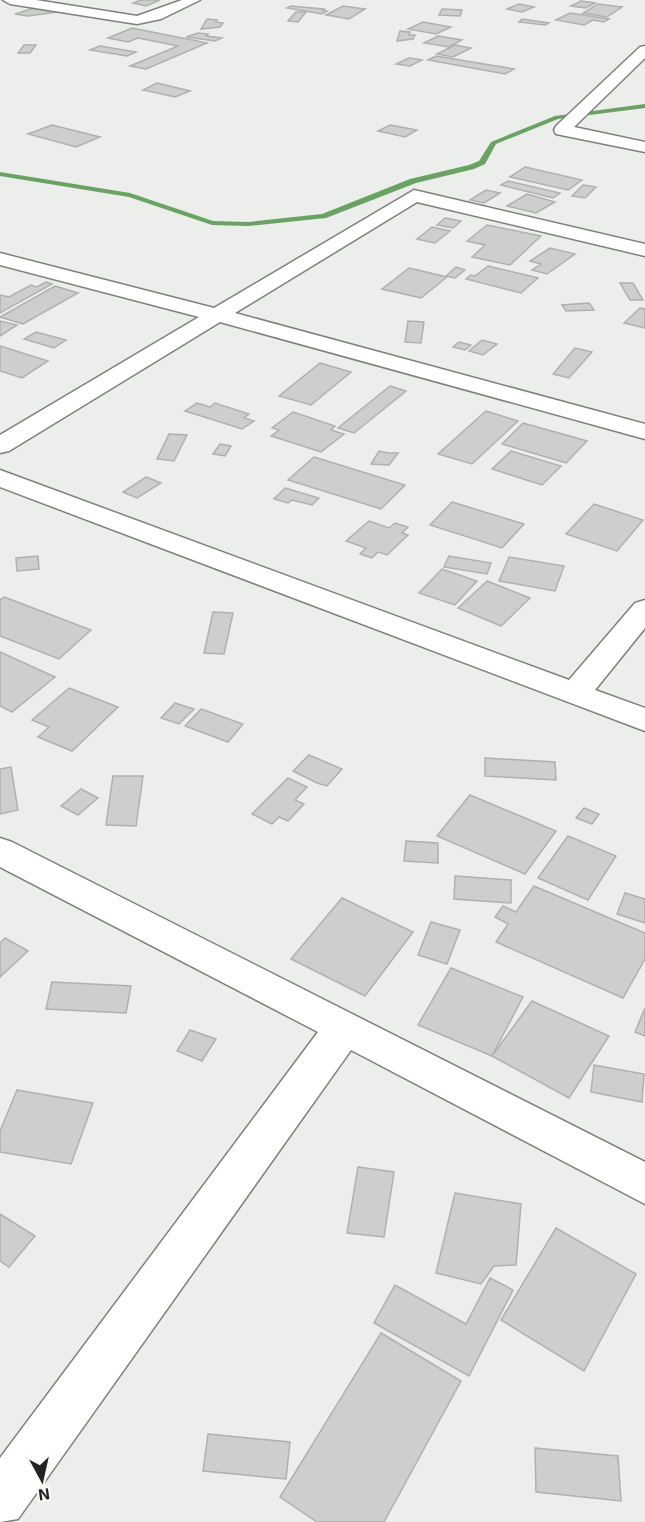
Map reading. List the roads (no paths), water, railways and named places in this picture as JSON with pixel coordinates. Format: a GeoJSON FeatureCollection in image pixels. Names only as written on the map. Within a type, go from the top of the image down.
{"type":"FeatureCollection","features":[{"type":"Feature","properties":{"kind":"street"},"geometry":{"type":"LineString","coordinates":[[10,0],[137,20],[156,16],[193,0]]}},
{"type":"Feature","properties":{"kind":"street"},"geometry":{"type":"LineString","coordinates":[[645,50],[562,130],[645,147]]}},
{"type":"Feature","properties":{"kind":"street"},"geometry":{"type":"LineString","coordinates":[[0,446],[414,196],[645,250]]}},
{"type":"Feature","properties":{"kind":"street"},"geometry":{"type":"LineString","coordinates":[[0,259],[218,315],[645,432]]}},
{"type":"Feature","properties":{"kind":"street"},"geometry":{"type":"LineString","coordinates":[[0,478],[645,720]]}},
{"type":"Feature","properties":{"kind":"street"},"geometry":{"type":"LineString","coordinates":[[575,694],[645,609]]}},
{"type":"Feature","properties":{"kind":"street"},"geometry":{"type":"LineString","coordinates":[[0,851],[345,1027],[645,1184]]}},
{"type":"Feature","properties":{"kind":"street"},"geometry":{"type":"LineString","coordinates":[[0,1501],[345,1027]]}},
{"type":"Feature","properties":{"kind":"waterway"},"geometry":{"type":"LineString","coordinates":[[0,174],[130,195],[212,223],[248,224],[323,216],[413,181],[471,167],[482,162],[493,143],[557,117],[645,106]]}}]}
